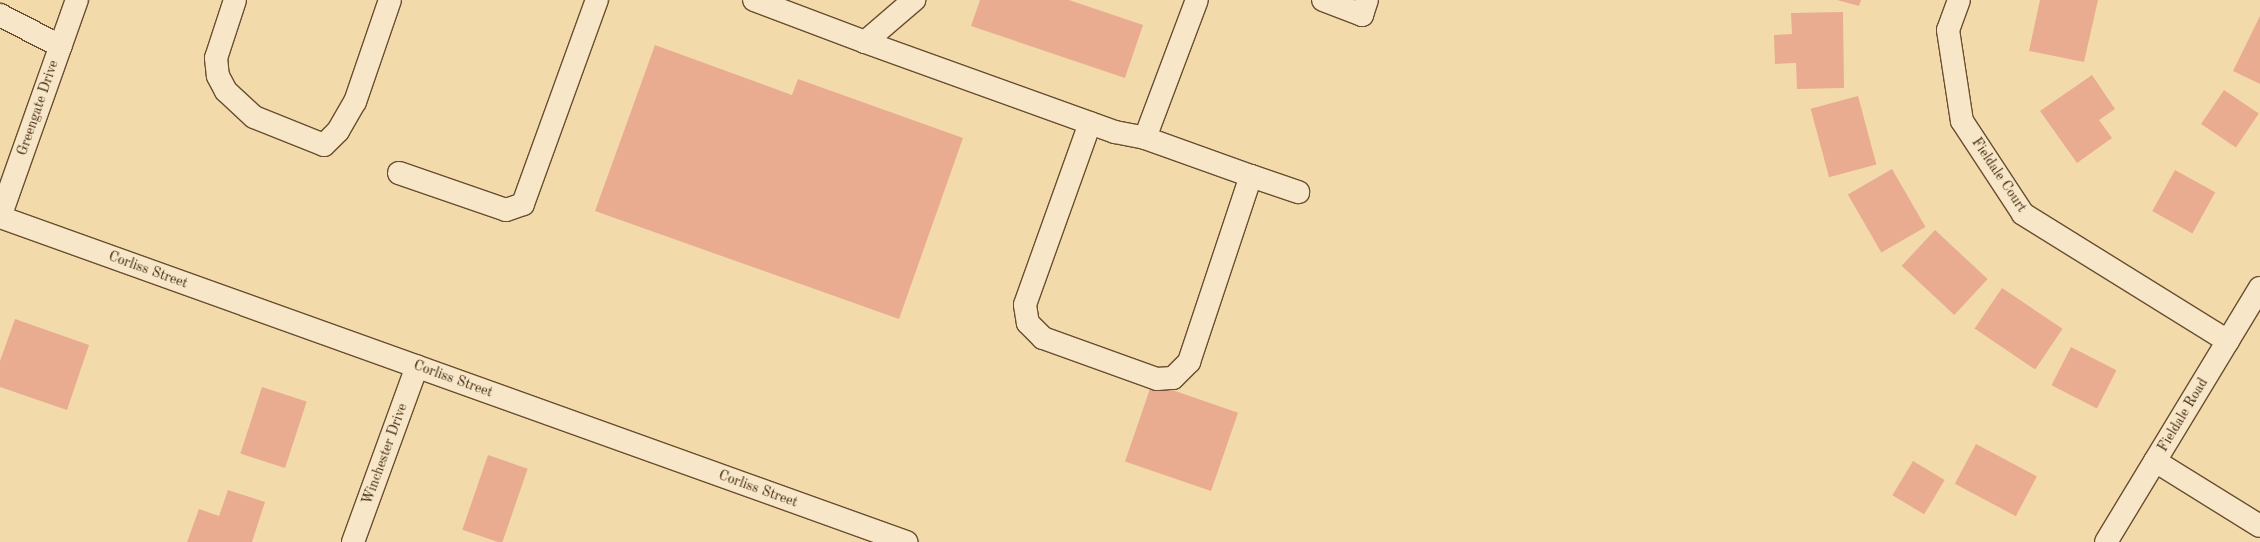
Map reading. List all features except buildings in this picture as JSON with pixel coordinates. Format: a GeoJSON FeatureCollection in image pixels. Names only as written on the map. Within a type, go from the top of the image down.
{"type":"FeatureCollection","features":[{"type":"Feature","properties":{"kind":"street","name":"Greengate Drive"},"geometry":{"type":"LineString","coordinates":[[0,217],[77,0]]}},
{"type":"Feature","properties":{"kind":"street"},"geometry":{"type":"LineString","coordinates":[[235,0],[216,58],[218,76],[226,90],[254,117],[324,145],[338,131],[355,102],[390,0]]}},
{"type":"Feature","properties":{"kind":"street"},"geometry":{"type":"LineString","coordinates":[[399,173],[506,210],[523,204],[597,0]]}},
{"type":"Feature","properties":{"kind":"street"},"geometry":{"type":"LineString","coordinates":[[754,0],[1090,124],[1145,138],[1298,192]]}},
{"type":"Feature","properties":{"kind":"street"},"geometry":{"type":"LineString","coordinates":[[865,42],[914,0]]}},
{"type":"Feature","properties":{"kind":"street"},"geometry":{"type":"LineString","coordinates":[[1145,138],[1196,0]]}},
{"type":"Feature","properties":{"kind":"street"},"geometry":{"type":"LineString","coordinates":[[1323,0],[1362,15],[1367,0]]}},
{"type":"Feature","properties":{"kind":"street","name":"Fieldale Court"},"geometry":{"type":"LineString","coordinates":[[1959,0],[1948,30],[1962,120],[2023,214],[2228,341]]}},
{"type":"Feature","properties":{"kind":"street"},"geometry":{"type":"LineString","coordinates":[[0,15],[60,46]]}},
{"type":"Feature","properties":{"kind":"street"},"geometry":{"type":"LineString","coordinates":[[1090,124],[1025,305],[1028,323],[1043,338],[1157,379],[1173,378],[1188,362],[1251,176]]}},
{"type":"Feature","properties":{"kind":"street","name":"Corliss Street"},"geometry":{"type":"LineString","coordinates":[[0,217],[906,542]]}},
{"type":"Feature","properties":{"kind":"street","name":"Fieldale Road"},"geometry":{"type":"LineString","coordinates":[[2106,542],[2260,288]]}},
{"type":"Feature","properties":{"kind":"street","name":"Winchester Drive"},"geometry":{"type":"LineString","coordinates":[[353,542],[417,366]]}},
{"type":"Feature","properties":{"kind":"street"},"geometry":{"type":"LineString","coordinates":[[2155,461],[2260,526]]}}]}
